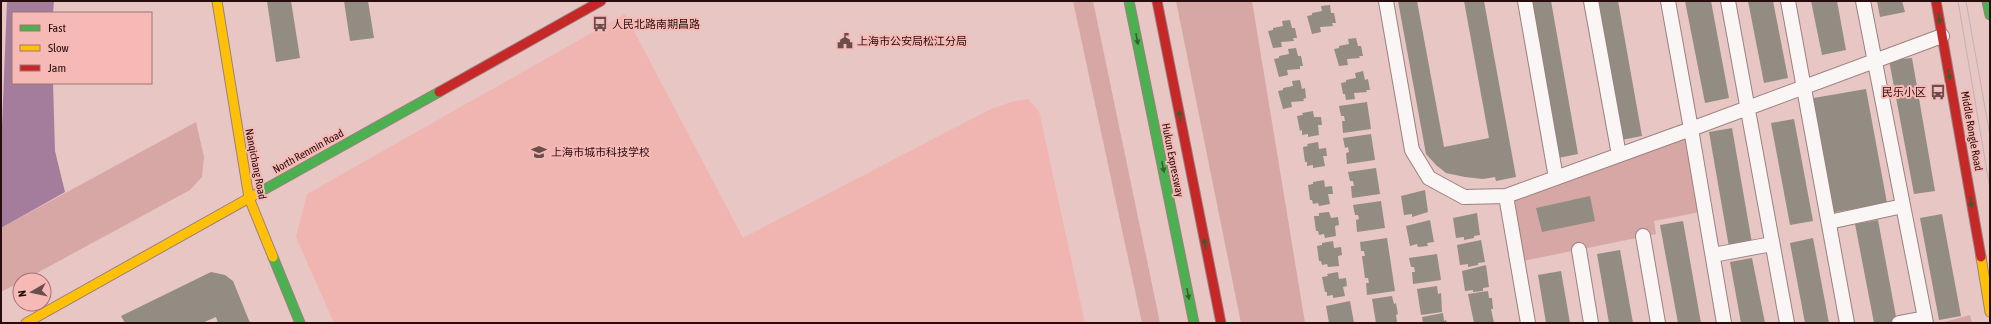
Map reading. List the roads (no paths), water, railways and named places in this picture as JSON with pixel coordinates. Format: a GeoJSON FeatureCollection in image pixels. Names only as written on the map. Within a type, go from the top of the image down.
{"type":"FeatureCollection","features":[{"type":"Feature","properties":{"kind":"main road","name":"Nanqichang Road"},"geometry":{"type":"LineString","coordinates":[[217,1],[248,198],[300,323]]}},
{"type":"Feature","properties":{"kind":"main road","name":"North Renmin Road"},"geometry":{"type":"LineString","coordinates":[[26,323],[601,1]]}},
{"type":"Feature","properties":{"kind":"main road","name":"Hukun Expressway"},"geometry":{"type":"LineString","coordinates":[[1129,1],[1194,323]]}},
{"type":"Feature","properties":{"kind":"main road","name":"Hukun Expressway"},"geometry":{"type":"LineString","coordinates":[[1157,1],[1221,323]]}},
{"type":"Feature","properties":{"kind":"main road","name":"Middle Rongle Road"},"geometry":{"type":"LineString","coordinates":[[1936,1],[1953,90],[1990,312]]}},
{"type":"Feature","properties":{"kind":"main road"},"geometry":{"type":"LineString","coordinates":[[1988,1],[1990,14]]}},
{"type":"Feature","properties":{"kind":"street"},"geometry":{"type":"LineString","coordinates":[[1386,1],[1412,150],[1429,178],[1464,197],[1506,196],[1942,36]]}},
{"type":"Feature","properties":{"kind":"street"},"geometry":{"type":"LineString","coordinates":[[1525,1],[1556,178]]}},
{"type":"Feature","properties":{"kind":"street"},"geometry":{"type":"LineString","coordinates":[[1591,1],[1619,155]]}},
{"type":"Feature","properties":{"kind":"street"},"geometry":{"type":"LineString","coordinates":[[1668,1],[1724,323]]}},
{"type":"Feature","properties":{"kind":"street"},"geometry":{"type":"LineString","coordinates":[[1728,1],[1787,323]]}},
{"type":"Feature","properties":{"kind":"street"},"geometry":{"type":"LineString","coordinates":[[1788,1],[1847,323]]}},
{"type":"Feature","properties":{"kind":"street"},"geometry":{"type":"LineString","coordinates":[[1863,1],[1925,320],[1899,323]]}},
{"type":"Feature","properties":{"kind":"street"},"geometry":{"type":"LineString","coordinates":[[1506,196],[1528,323]]}},
{"type":"Feature","properties":{"kind":"street"},"geometry":{"type":"LineString","coordinates":[[1828,222],[1903,206]]}},
{"type":"Feature","properties":{"kind":"street"},"geometry":{"type":"LineString","coordinates":[[1642,236],[1658,323]]}},
{"type":"Feature","properties":{"kind":"street"},"geometry":{"type":"LineString","coordinates":[[1712,255],[1772,244]]}},
{"type":"Feature","properties":{"kind":"street"},"geometry":{"type":"LineString","coordinates":[[1579,250],[1591,323]]}},
{"type":"Feature","properties":{"kind":"tram line"},"geometry":{"type":"LineString","coordinates":[[1958,1],[1990,189]]}},
{"type":"Feature","properties":{"kind":"tram line"},"geometry":{"type":"LineString","coordinates":[[1966,1],[1990,136]]}},
{"type":"Feature","properties":{"kind":"place","name":"人民北路南期昌路"},"geometry":{"type":"Point","coordinates":[600,24]}},
{"type":"Feature","properties":{"kind":"place","name":"上海市公安局松江分局"},"geometry":{"type":"Point","coordinates":[845,41]}},
{"type":"Feature","properties":{"kind":"place","name":"民乐小区"},"geometry":{"type":"Point","coordinates":[1938,92]}},
{"type":"Feature","properties":{"kind":"place","name":"上海市城市科技学校"},"geometry":{"type":"Point","coordinates":[539,152]}}]}
